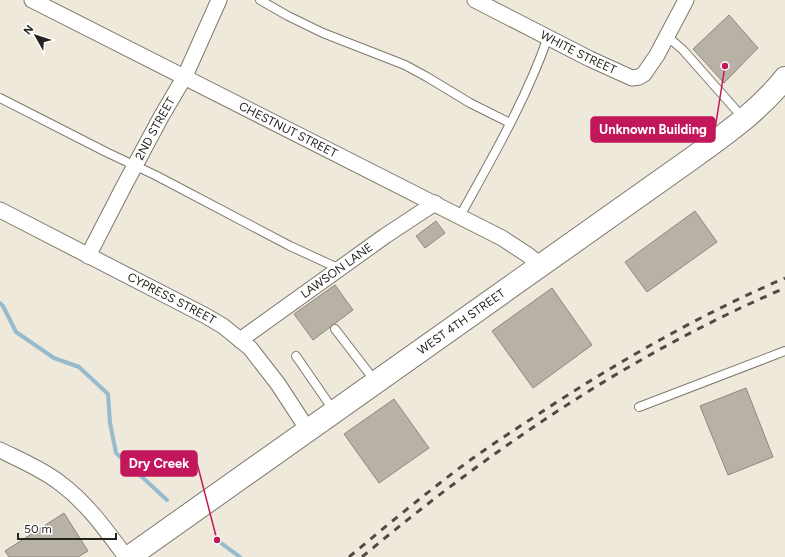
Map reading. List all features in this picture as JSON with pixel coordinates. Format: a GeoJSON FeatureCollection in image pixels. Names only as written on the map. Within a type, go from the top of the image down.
{"type":"FeatureCollection","features":[{"type":"Feature","properties":{"kind":"main road","name":"WEST 4TH STREET"},"geometry":{"type":"LineString","coordinates":[[129,557],[691,160],[744,120],[766,100],[785,78]]}},
{"type":"Feature","properties":{"kind":"main road"},"geometry":{"type":"LineString","coordinates":[[766,100],[785,90]]}},
{"type":"Feature","properties":{"kind":"street","name":"CHESTNUT STREET"},"geometry":{"type":"LineString","coordinates":[[32,0],[460,216],[502,238],[528,255],[540,266]]}},
{"type":"Feature","properties":{"kind":"street","name":"2ND STREET"},"geometry":{"type":"LineString","coordinates":[[88,256],[161,117],[185,76],[219,0]]}},
{"type":"Feature","properties":{"kind":"street","name":"WHITE STREET"},"geometry":{"type":"LineString","coordinates":[[475,0],[494,4],[548,37],[632,78],[639,77],[644,74],[657,55],[686,0]]}},
{"type":"Feature","properties":{"kind":"street","name":"LAWSON LANE"},"geometry":{"type":"LineString","coordinates":[[240,340],[435,203]]}},
{"type":"Feature","properties":{"kind":"street","name":"CYPRESS STREET"},"geometry":{"type":"LineString","coordinates":[[0,210],[223,326],[250,348],[278,384],[308,430]]}},
{"type":"Feature","properties":{"kind":"street"},"geometry":{"type":"LineString","coordinates":[[0,450],[40,470],[65,487],[80,500],[98,520],[126,557]]}},
{"type":"Feature","properties":{"kind":"lane"},"geometry":{"type":"LineString","coordinates":[[260,0],[323,33],[405,65],[470,103],[510,123]]}},
{"type":"Feature","properties":{"kind":"lane"},"geometry":{"type":"LineString","coordinates":[[667,36],[683,50],[744,120]]}},
{"type":"Feature","properties":{"kind":"lane"},"geometry":{"type":"LineString","coordinates":[[460,216],[510,123],[539,64],[548,37]]}},
{"type":"Feature","properties":{"kind":"lane"},"geometry":{"type":"LineString","coordinates":[[0,98],[181,188],[290,246],[340,269]]}},
{"type":"Feature","properties":{"kind":"lane"},"geometry":{"type":"LineString","coordinates":[[335,329],[376,382]]}},
{"type":"Feature","properties":{"kind":"lane"},"geometry":{"type":"LineString","coordinates":[[639,407],[785,351]]}},
{"type":"Feature","properties":{"kind":"lane"},"geometry":{"type":"LineString","coordinates":[[296,356],[334,411]]}},
{"type":"Feature","properties":{"kind":"building"},"geometry":{"type":"Polygon","coordinates":[[[729,15],[758,48],[724,83],[693,49],[729,15]]]}},
{"type":"Feature","properties":{"kind":"building"},"geometry":{"type":"Polygon","coordinates":[[[695,211],[717,242],[647,292],[625,262],[695,211]]]}},
{"type":"Feature","properties":{"kind":"building"},"geometry":{"type":"Polygon","coordinates":[[[436,221],[445,233],[425,248],[416,236],[436,221]]]}},
{"type":"Feature","properties":{"kind":"building"},"geometry":{"type":"Polygon","coordinates":[[[335,285],[353,310],[313,340],[294,314],[335,285]]]}},
{"type":"Feature","properties":{"kind":"building"},"geometry":{"type":"Polygon","coordinates":[[[552,288],[592,345],[533,388],[492,331],[552,288]]]}},
{"type":"Feature","properties":{"kind":"building"},"geometry":{"type":"Polygon","coordinates":[[[746,388],[773,457],[728,475],[700,406],[746,388]]]}},
{"type":"Feature","properties":{"kind":"building"},"geometry":{"type":"Polygon","coordinates":[[[394,399],[429,448],[379,483],[344,434],[394,399]]]}},
{"type":"Feature","properties":{"kind":"building"},"geometry":{"type":"Polygon","coordinates":[[[64,513],[88,551],[78,557],[9,557],[5,551],[64,513]]]}},
{"type":"Feature","properties":{"kind":"waterway"},"geometry":{"type":"LineString","coordinates":[[0,303],[16,332],[54,358],[79,367],[108,394],[110,423],[116,453],[167,500]]}},
{"type":"Feature","properties":{"kind":"waterway"},"geometry":{"type":"LineString","coordinates":[[217,540],[240,557]]}},
{"type":"Feature","properties":{"kind":"railway"},"geometry":{"type":"LineString","coordinates":[[349,557],[417,501],[463,466],[564,397],[656,342],[720,308],[785,278]]}},
{"type":"Feature","properties":{"kind":"railway"},"geometry":{"type":"LineString","coordinates":[[362,557],[461,479],[564,407],[617,374],[672,343],[728,314],[785,288]]}},
{"type":"Feature","properties":{"kind":"place","name":"Unknown Building"},"geometry":{"type":"Point","coordinates":[725,66]}},
{"type":"Feature","properties":{"kind":"place","name":"Dry Creek"},"geometry":{"type":"Point","coordinates":[217,540]}}]}
